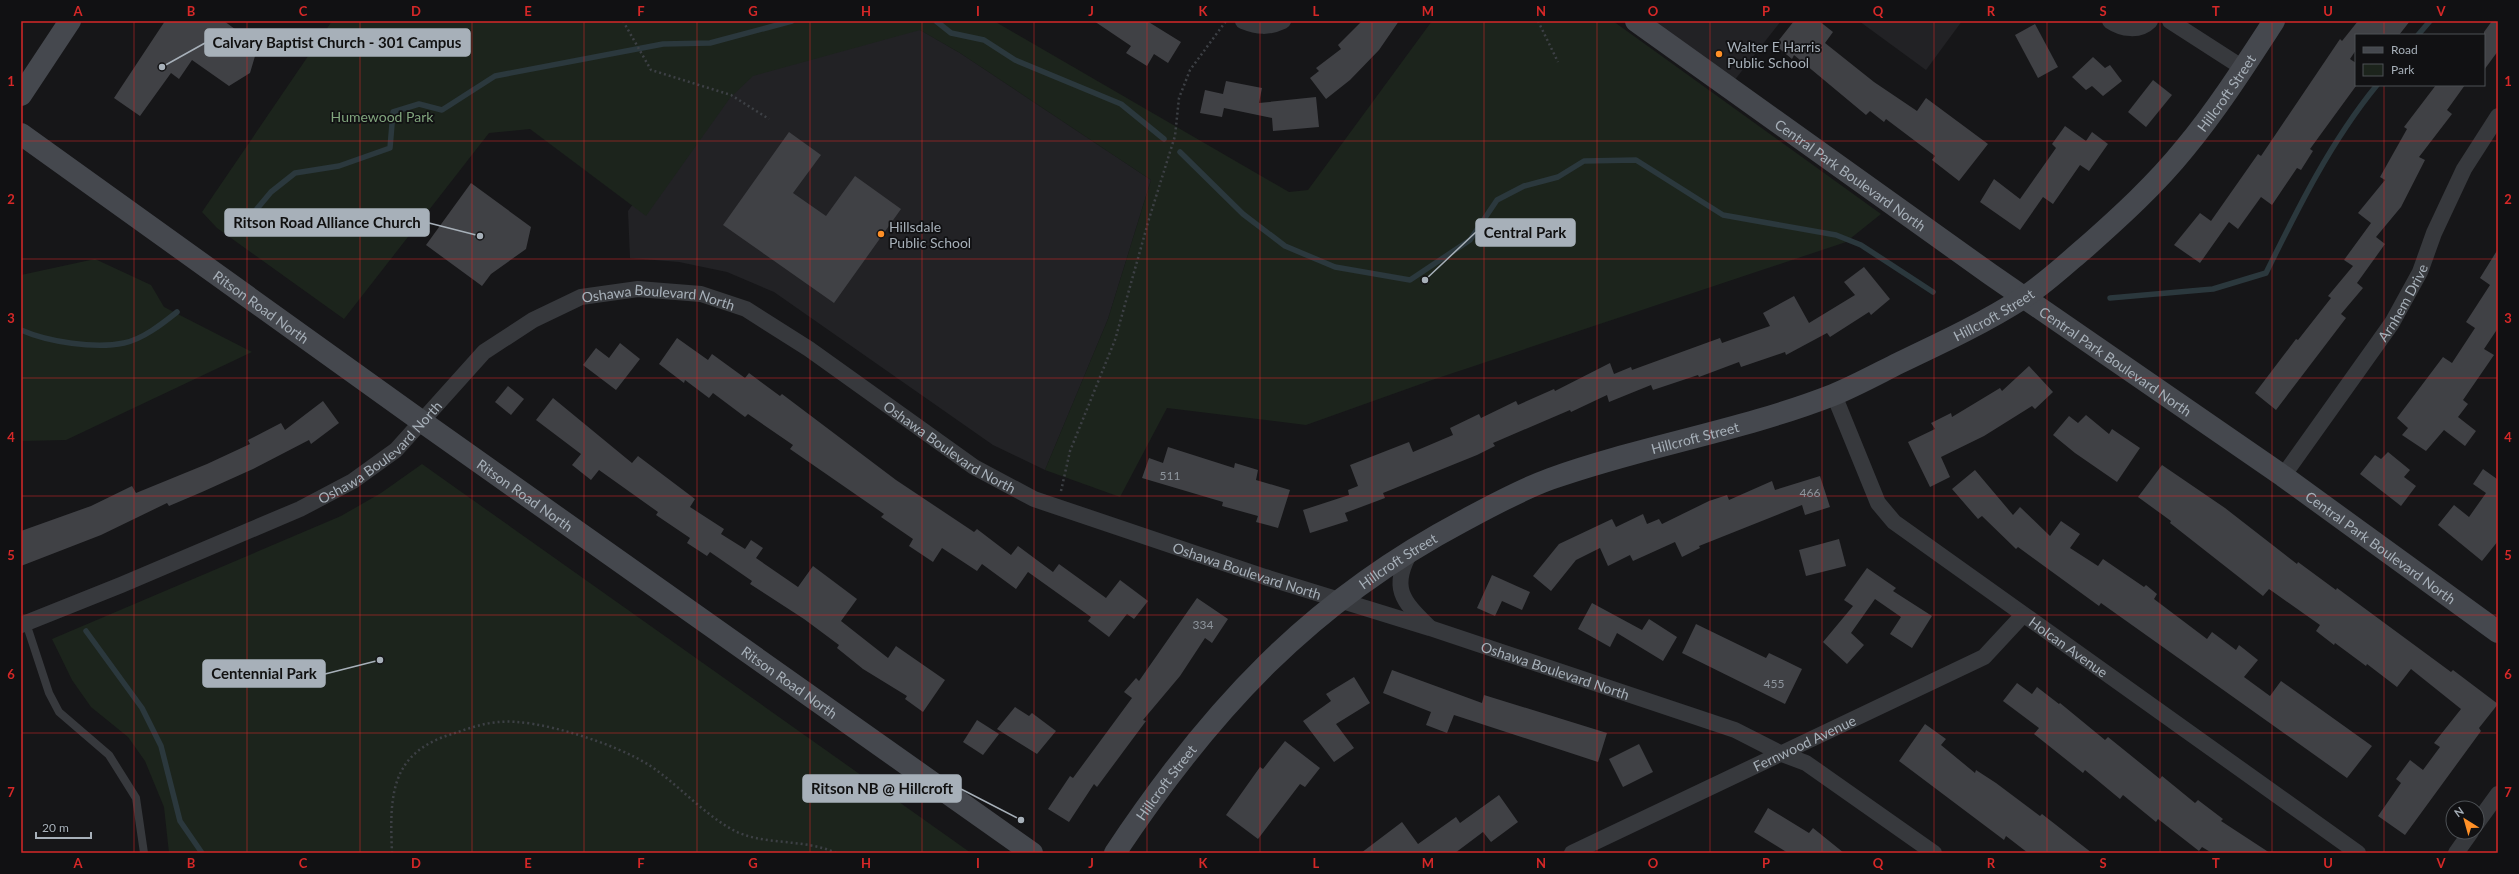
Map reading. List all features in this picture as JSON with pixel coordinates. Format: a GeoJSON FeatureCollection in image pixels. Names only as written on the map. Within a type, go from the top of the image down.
{"type":"FeatureCollection","features":[{"type":"Feature","properties":{"kind":"street"},"geometry":{"type":"LineString","coordinates":[[21,95],[70,21]]}},
{"type":"Feature","properties":{"kind":"street"},"geometry":{"type":"LineString","coordinates":[[1243,21],[1258,27],[1273,26],[1283,21]]}},
{"type":"Feature","properties":{"kind":"street","name":"Central Park Boulevard North"},"geometry":{"type":"LineString","coordinates":[[1636,21],[1983,270],[2025,297],[2283,476],[2496,626]]}},
{"type":"Feature","properties":{"kind":"street"},"geometry":{"type":"LineString","coordinates":[[2110,21],[2128,28],[2138,28],[2150,21]]}},
{"type":"Feature","properties":{"kind":"street"},"geometry":{"type":"LineString","coordinates":[[2170,21],[2243,68]]}},
{"type":"Feature","properties":{"kind":"street","name":"Hillcroft Street"},"geometry":{"type":"LineString","coordinates":[[1115,853],[1176,767],[1231,699],[1297,634],[1338,601],[1414,547],[1492,505],[1544,481],[1590,465],[1784,411],[1834,395],[1968,330],[2025,297],[2103,232],[2149,188],[2184,149],[2243,68],[2274,21]]}},
{"type":"Feature","properties":{"kind":"street","name":"Arnhem Drive"},"geometry":{"type":"LineString","coordinates":[[2283,476],[2392,324],[2420,272],[2434,233],[2464,169],[2498,116]]}},
{"type":"Feature","properties":{"kind":"street","name":"Ritson Road North"},"geometry":{"type":"LineString","coordinates":[[21,134],[422,421],[1032,853]]}},
{"type":"Feature","properties":{"kind":"street","name":"Oshawa Boulevard North"},"geometry":{"type":"LineString","coordinates":[[23,624],[121,585],[300,509],[376,467],[396,450],[484,352],[532,320],[581,298],[638,289],[701,294],[746,309],[809,349],[974,467],[1034,499],[1338,601],[1430,628],[1735,730],[1782,754],[1806,763],[1934,853]]}},
{"type":"Feature","properties":{"kind":"street","name":"Holcan Avenue"},"geometry":{"type":"LineString","coordinates":[[1834,395],[1878,503],[1894,522],[2358,853]]}},
{"type":"Feature","properties":{"kind":"street"},"geometry":{"type":"LineString","coordinates":[[1414,547],[1402,567],[1400,580],[1401,592],[1407,605],[1430,628]]}},
{"type":"Feature","properties":{"kind":"street","name":"Fernwood Avenue"},"geometry":{"type":"LineString","coordinates":[[1577,852],[1984,657],[2023,615]]}},
{"type":"Feature","properties":{"kind":"street"},"geometry":{"type":"LineString","coordinates":[[2485,812],[2498,794]]}},
{"type":"Feature","properties":{"kind":"street"},"geometry":{"type":"LineString","coordinates":[[2456,853],[2465,840]]}},
{"type":"Feature","properties":{"kind":"lane"},"geometry":{"type":"LineString","coordinates":[[23,624],[49,693],[59,712],[109,755],[136,798],[144,853]]}},
{"type":"Feature","properties":{"kind":"path"},"geometry":{"type":"LineString","coordinates":[[623,21],[652,70],[731,95],[769,119]]}},
{"type":"Feature","properties":{"kind":"path"},"geometry":{"type":"LineString","coordinates":[[1057,507],[1070,451],[1115,340],[1149,219],[1175,136],[1179,98],[1190,70],[1226,21]]}},
{"type":"Feature","properties":{"kind":"path"},"geometry":{"type":"LineString","coordinates":[[1538,21],[1558,62]]}},
{"type":"Feature","properties":{"kind":"path"},"geometry":{"type":"LineString","coordinates":[[392,853],[394,790],[402,769],[417,751],[442,737],[470,728],[500,722],[531,724],[577,735],[625,753],[649,765],[734,830],[761,838],[801,842],[836,853]]}},
{"type":"Feature","properties":{"kind":"shaded area","name":"Hillsdale Public School"},"geometry":{"type":"Polygon","coordinates":[[[905,21],[960,53],[1151,180],[1108,319],[1045,470],[993,445],[774,292],[727,272],[679,262],[630,258],[628,211],[735,62],[905,21]]]}},
{"type":"Feature","properties":{"kind":"shaded area","name":"Walter E Harris Public School"},"geometry":{"type":"Polygon","coordinates":[[[1636,21],[1781,21],[1730,86],[1636,21]]]}},
{"type":"Feature","properties":{"kind":"shaded area","name":"Walter E Harris Public School"},"geometry":{"type":"Polygon","coordinates":[[[1859,21],[1962,21],[1926,70],[1859,21]]]}},
{"type":"Feature","properties":{"kind":"green space","name":"Humewood Park"},"geometry":{"type":"Polygon","coordinates":[[[332,21],[994,21],[1289,192],[1308,190],[1432,21],[1613,21],[1881,214],[1846,242],[1432,380],[1306,425],[1167,408],[1120,497],[1045,470],[1108,319],[1151,180],[960,53],[920,30],[753,76],[730,98],[646,216],[530,129],[489,133],[344,319],[217,228],[202,212],[332,21]]]}},
{"type":"Feature","properties":{"kind":"green space"},"geometry":{"type":"Polygon","coordinates":[[[95,259],[151,285],[164,307],[252,352],[66,440],[21,441],[21,275],[95,259]]]}},
{"type":"Feature","properties":{"kind":"green space"},"geometry":{"type":"Polygon","coordinates":[[[422,464],[971,853],[169,853],[164,807],[145,761],[128,737],[91,707],[72,680],[52,639],[341,516],[381,493],[422,464]]]}},
{"type":"Feature","properties":{"kind":"building"},"geometry":{"type":"Polygon","coordinates":[[[165,21],[224,21],[258,46],[250,73],[229,86],[192,60],[179,79],[171,73],[140,116],[114,98],[165,21]]]}},
{"type":"Feature","properties":{"kind":"building"},"geometry":{"type":"Polygon","coordinates":[[[1094,21],[1147,21],[1181,42],[1168,63],[1154,54],[1147,66],[1126,53],[1131,46],[1094,21]]]}},
{"type":"Feature","properties":{"kind":"building"},"geometry":{"type":"Polygon","coordinates":[[[1362,21],[1399,21],[1379,50],[1350,80],[1326,99],[1310,78],[1319,71],[1316,68],[1341,49],[1338,45],[1362,21]]]}},
{"type":"Feature","properties":{"kind":"building"},"geometry":{"type":"Polygon","coordinates":[[[1794,21],[1819,21],[1833,32],[1825,43],[1874,82],[1917,111],[1926,98],[1988,144],[1959,181],[1932,160],[1935,156],[1886,119],[1884,122],[1870,111],[1866,115],[1794,55],[1792,59],[1775,45],[1794,21]]]}},
{"type":"Feature","properties":{"kind":"building"},"geometry":{"type":"Polygon","coordinates":[[[2358,21],[2410,21],[2400,34],[2355,34],[2355,52],[2350,59],[2355,62],[2356,86],[2310,149],[2313,151],[2301,170],[2297,168],[2272,205],[2261,197],[2238,229],[2229,222],[2200,263],[2174,245],[2200,213],[2211,221],[2258,154],[2261,156],[2340,39],[2342,41],[2358,21]]]}},
{"type":"Feature","properties":{"kind":"building"},"geometry":{"type":"Polygon","coordinates":[[[2492,21],[2498,21],[2498,51],[2485,69],[2485,34],[2484,32],[2492,21]]]}},
{"type":"Feature","properties":{"kind":"building"},"geometry":{"type":"Polygon","coordinates":[[[2035,24],[2058,67],[2038,78],[2015,35],[2035,24]]]}},
{"type":"Feature","properties":{"kind":"building"},"geometry":{"type":"Polygon","coordinates":[[[2093,57],[2105,68],[2110,65],[2122,81],[2103,96],[2092,86],[2086,90],[2072,77],[2093,57]]]}},
{"type":"Feature","properties":{"kind":"building"},"geometry":{"type":"Polygon","coordinates":[[[2153,80],[2172,95],[2146,127],[2128,112],[2153,80]]]}},
{"type":"Feature","properties":{"kind":"building"},"geometry":{"type":"Polygon","coordinates":[[[1226,81],[1262,88],[1259,103],[1316,97],[1319,127],[1273,131],[1272,118],[1224,108],[1222,117],[1200,113],[1205,90],[1223,94],[1226,81]]]}},
{"type":"Feature","properties":{"kind":"building"},"geometry":{"type":"Polygon","coordinates":[[[2435,86],[2464,86],[2447,110],[2452,114],[2419,157],[2425,160],[2401,207],[2376,237],[2385,244],[2357,283],[2363,288],[2341,314],[2346,318],[2276,410],[2255,393],[2296,339],[2298,340],[2331,298],[2328,296],[2353,266],[2344,260],[2371,223],[2358,213],[2385,180],[2380,177],[2407,129],[2404,127],[2435,86]]]}},
{"type":"Feature","properties":{"kind":"building"},"geometry":{"type":"Polygon","coordinates":[[[2065,126],[2086,141],[2092,132],[2108,144],[2089,171],[2080,165],[2053,204],[2043,197],[2020,230],[1980,202],[1994,179],[2020,199],[2056,148],[2052,144],[2065,126]]]}},
{"type":"Feature","properties":{"kind":"building"},"geometry":{"type":"Polygon","coordinates":[[[789,132],[821,155],[793,193],[826,216],[855,176],[901,209],[834,303],[723,225],[789,132]]]}},
{"type":"Feature","properties":{"kind":"building"},"geometry":{"type":"Polygon","coordinates":[[[471,183],[531,227],[526,249],[491,274],[482,286],[426,245],[471,183]]]}},
{"type":"Feature","properties":{"kind":"building"},"geometry":{"type":"Polygon","coordinates":[[[2498,249],[2498,328],[2484,349],[2494,355],[2463,400],[2468,404],[2458,417],[2476,431],[2465,446],[2444,430],[2426,451],[2402,435],[2408,428],[2397,418],[2443,357],[2452,363],[2475,328],[2466,322],[2490,285],[2480,278],[2498,249]]]}},
{"type":"Feature","properties":{"kind":"building"},"geometry":{"type":"Polygon","coordinates":[[[1864,267],[1890,299],[1871,315],[1869,312],[1830,337],[1827,333],[1786,355],[1785,352],[1741,367],[1739,362],[1699,377],[1698,375],[1653,390],[1651,385],[1609,402],[1607,395],[1571,412],[1570,410],[1493,443],[1495,446],[1477,455],[1383,493],[1385,498],[1345,513],[1348,521],[1310,533],[1303,510],[1349,495],[1348,490],[1358,486],[1350,465],[1409,442],[1413,452],[1453,435],[1450,428],[1479,414],[1481,418],[1516,401],[1518,405],[1554,389],[1555,391],[1610,363],[1614,374],[1631,367],[1632,370],[1720,338],[1722,343],[1770,326],[1763,313],[1794,296],[1809,323],[1855,295],[1844,282],[1864,267]]]}},
{"type":"Feature","properties":{"kind":"building"},"geometry":{"type":"Polygon","coordinates":[[[677,338],[708,360],[712,354],[745,378],[749,373],[780,396],[782,394],[896,480],[974,532],[977,529],[1011,555],[1018,546],[1053,572],[1059,564],[1106,598],[1120,580],[1148,601],[1134,619],[1127,614],[1109,637],[1088,621],[1091,617],[1028,572],[1016,589],[982,564],[977,571],[942,548],[933,562],[909,546],[913,539],[881,517],[884,514],[790,449],[793,445],[748,414],[745,417],[713,393],[709,398],[685,380],[684,383],[659,364],[677,338]]]}},
{"type":"Feature","properties":{"kind":"building"},"geometry":{"type":"Polygon","coordinates":[[[620,343],[640,359],[616,390],[583,365],[596,348],[609,358],[620,343]]]}},
{"type":"Feature","properties":{"kind":"building"},"geometry":{"type":"Polygon","coordinates":[[[2029,366],[2053,392],[2035,409],[2032,406],[1984,436],[1941,457],[1950,477],[1930,487],[1908,442],[1935,429],[1931,423],[1951,413],[1952,417],[2000,388],[2002,391],[2029,366]]]}},
{"type":"Feature","properties":{"kind":"building"},"geometry":{"type":"Polygon","coordinates":[[[508,386],[524,399],[511,415],[495,402],[508,386]]]}},
{"type":"Feature","properties":{"kind":"building"},"geometry":{"type":"Polygon","coordinates":[[[553,398],[632,463],[638,456],[695,499],[690,507],[724,529],[721,534],[745,549],[751,540],[763,548],[756,558],[798,587],[813,566],[857,599],[841,621],[888,658],[896,646],[945,680],[923,712],[905,699],[907,696],[863,669],[837,648],[839,645],[804,619],[750,584],[752,581],[710,552],[707,556],[687,543],[690,538],[656,515],[658,512],[599,470],[591,480],[572,465],[581,454],[536,420],[553,398]]]}},
{"type":"Feature","properties":{"kind":"building"},"geometry":{"type":"Polygon","coordinates":[[[323,401],[339,423],[311,444],[309,440],[253,469],[202,492],[169,506],[167,503],[101,535],[21,566],[21,531],[91,506],[132,486],[136,493],[207,464],[250,444],[248,440],[281,423],[285,430],[323,401]]]}},
{"type":"Feature","properties":{"kind":"building"},"geometry":{"type":"Polygon","coordinates":[[[2086,415],[2109,434],[2112,429],[2140,448],[2117,482],[2075,453],[2053,435],[2069,416],[2078,423],[2086,415]]]}},
{"type":"Feature","properties":{"kind":"building"},"geometry":{"type":"Polygon","coordinates":[[[1168,447],[1234,468],[1235,463],[1258,470],[1256,480],[1290,490],[1278,528],[1256,522],[1258,516],[1222,506],[1223,502],[1142,478],[1149,458],[1163,463],[1168,447]]]}},
{"type":"Feature","properties":{"kind":"building"},"geometry":{"type":"Polygon","coordinates":[[[2388,452],[2410,470],[2404,477],[2416,486],[2401,506],[2360,474],[2375,455],[2381,459],[2388,452]]]}},
{"type":"Feature","properties":{"kind":"building"},"geometry":{"type":"Polygon","coordinates":[[[2162,465],[2225,508],[2297,564],[2298,562],[2336,590],[2337,588],[2451,672],[2453,670],[2498,704],[2479,728],[2481,731],[2405,835],[2378,816],[2401,783],[2396,779],[2410,760],[2423,770],[2440,747],[2434,743],[2461,709],[2411,669],[2397,687],[2367,664],[2366,666],[2335,643],[2334,645],[2316,631],[2320,625],[2269,589],[2263,596],[2170,523],[2171,521],[2138,497],[2162,465]]]}},
{"type":"Feature","properties":{"kind":"building"},"geometry":{"type":"Polygon","coordinates":[[[2483,469],[2497,479],[2498,477],[2498,541],[2482,561],[2438,525],[2454,505],[2469,517],[2486,493],[2473,484],[2483,469]]]}},
{"type":"Feature","properties":{"kind":"building"},"geometry":{"type":"Polygon","coordinates":[[[1975,470],[2013,515],[2020,507],[2050,536],[2061,521],[2080,534],[2070,548],[2098,566],[2103,559],[2144,587],[2146,585],[2157,594],[2154,599],[2207,639],[2212,632],[2236,650],[2239,645],[2258,660],[2244,677],[2270,696],[2281,681],[2372,746],[2347,778],[2101,603],[2099,606],[2018,547],[2016,549],[1982,516],[1978,519],[1952,489],[1975,470]]]}},
{"type":"Feature","properties":{"kind":"building"},"geometry":{"type":"Polygon","coordinates":[[[1820,476],[1830,507],[1805,515],[1802,505],[1699,546],[1700,548],[1682,557],[1675,542],[1633,561],[1630,555],[1608,566],[1600,548],[1576,560],[1551,591],[1533,576],[1559,544],[1612,519],[1616,527],[1643,514],[1647,524],[1659,519],[1662,524],[1709,501],[1727,495],[1729,500],[1772,481],[1775,490],[1820,476]]]}},
{"type":"Feature","properties":{"kind":"building"},"geometry":{"type":"Polygon","coordinates":[[[1839,539],[1846,566],[1806,576],[1799,550],[1839,539]]]}},
{"type":"Feature","properties":{"kind":"building"},"geometry":{"type":"Polygon","coordinates":[[[1867,568],[1896,588],[1893,591],[1932,616],[1912,648],[1890,634],[1901,617],[1875,599],[1851,633],[1864,645],[1847,664],[1823,642],[1853,606],[1844,600],[1867,568]]]}},
{"type":"Feature","properties":{"kind":"building"},"geometry":{"type":"Polygon","coordinates":[[[1492,575],[1530,592],[1522,610],[1502,601],[1495,616],[1477,608],[1492,575]]]}},
{"type":"Feature","properties":{"kind":"building"},"geometry":{"type":"Polygon","coordinates":[[[1197,598],[1228,619],[1212,643],[1205,638],[1180,676],[1143,720],[1146,721],[1097,787],[1094,784],[1069,822],[1048,809],[1070,776],[1073,778],[1132,698],[1124,692],[1136,678],[1139,681],[1197,598]]]}},
{"type":"Feature","properties":{"kind":"building"},"geometry":{"type":"Polygon","coordinates":[[[1592,603],[1642,630],[1649,619],[1677,637],[1663,661],[1617,633],[1610,647],[1578,629],[1592,603]]]}},
{"type":"Feature","properties":{"kind":"building"},"geometry":{"type":"Polygon","coordinates":[[[1696,624],[1766,658],[1769,653],[1802,669],[1785,704],[1682,653],[1696,624]]]}},
{"type":"Feature","properties":{"kind":"building"},"geometry":{"type":"Polygon","coordinates":[[[1392,670],[1482,703],[1484,695],[1607,733],[1598,762],[1454,715],[1447,733],[1426,725],[1431,712],[1383,693],[1392,670]]]}},
{"type":"Feature","properties":{"kind":"building"},"geometry":{"type":"Polygon","coordinates":[[[1354,677],[1370,703],[1336,724],[1354,748],[1334,762],[1303,721],[1331,701],[1326,694],[1354,677]]]}},
{"type":"Feature","properties":{"kind":"building"},"geometry":{"type":"Polygon","coordinates":[[[2017,683],[2032,694],[2037,687],[2059,704],[2060,703],[2105,740],[2108,737],[2160,779],[2162,776],[2195,803],[2198,800],[2223,819],[2221,821],[2270,853],[2212,853],[2202,847],[2199,851],[2158,819],[2156,822],[2123,795],[2120,799],[2085,770],[2083,773],[2034,734],[2039,728],[2003,701],[2017,683]]]}},
{"type":"Feature","properties":{"kind":"building"},"geometry":{"type":"Polygon","coordinates":[[[1015,707],[1029,716],[1032,713],[1056,731],[1037,754],[997,729],[1015,707]]]}},
{"type":"Feature","properties":{"kind":"building"},"geometry":{"type":"Polygon","coordinates":[[[977,720],[999,734],[983,755],[963,742],[977,720]]]}},
{"type":"Feature","properties":{"kind":"building"},"geometry":{"type":"Polygon","coordinates":[[[1925,724],[1946,739],[1941,745],[1975,773],[1976,770],[2040,816],[2042,814],[2092,853],[2028,853],[2006,836],[2004,840],[1899,761],[1925,724]]]}},
{"type":"Feature","properties":{"kind":"building"},"geometry":{"type":"Polygon","coordinates":[[[1285,741],[1320,768],[1305,787],[1300,784],[1258,839],[1226,815],[1260,767],[1263,769],[1285,741]]]}},
{"type":"Feature","properties":{"kind":"building"},"geometry":{"type":"Polygon","coordinates":[[[1639,744],[1653,772],[1623,787],[1609,759],[1639,744]]]}},
{"type":"Feature","properties":{"kind":"building"},"geometry":{"type":"Polygon","coordinates":[[[1499,795],[1518,822],[1491,842],[1483,832],[1455,853],[1361,853],[1402,822],[1418,844],[1456,817],[1460,823],[1499,795]]]}},
{"type":"Feature","properties":{"kind":"building"},"geometry":{"type":"Polygon","coordinates":[[[1768,808],[1809,833],[1813,828],[1844,853],[1788,853],[1754,832],[1768,808]]]}},
{"type":"Feature","properties":{"kind":"waterway"},"geometry":{"type":"LineString","coordinates":[[241,228],[271,192],[295,173],[339,166],[390,148],[393,112],[419,104],[442,110],[495,76],[663,44],[710,43],[792,21]]}},
{"type":"Feature","properties":{"kind":"waterway"},"geometry":{"type":"LineString","coordinates":[[936,21],[951,33],[984,40],[1015,60],[1121,104],[1164,139]]}},
{"type":"Feature","properties":{"kind":"waterway"},"geometry":{"type":"LineString","coordinates":[[2419,34],[2430,21]]}},
{"type":"Feature","properties":{"kind":"waterway"},"geometry":{"type":"LineString","coordinates":[[2110,298],[2213,289],[2266,273],[2290,224],[2330,152],[2360,106],[2376,86]]}},
{"type":"Feature","properties":{"kind":"waterway"},"geometry":{"type":"LineString","coordinates":[[1180,152],[1243,214],[1285,246],[1335,267],[1410,280],[1470,240],[1497,200],[1524,186],[1558,177],[1584,161],[1636,160],[1723,215],[1836,235],[1861,245],[1933,292]]}},
{"type":"Feature","properties":{"kind":"waterway"},"geometry":{"type":"LineString","coordinates":[[21,330],[58,341],[86,345],[112,345],[131,341],[145,335],[177,312]]}},
{"type":"Feature","properties":{"kind":"waterway"},"geometry":{"type":"LineString","coordinates":[[86,631],[142,708],[161,746],[180,821],[202,853]]}},
{"type":"Feature","properties":{"kind":"place","name":"Walter E Harris Public School"},"geometry":{"type":"Point","coordinates":[1719,54]}},
{"type":"Feature","properties":{"kind":"place","name":"Calvary Baptist Church - 301 Campus"},"geometry":{"type":"Point","coordinates":[162,67]}},
{"type":"Feature","properties":{"kind":"place","name":"Hillsdale Public School"},"geometry":{"type":"Point","coordinates":[881,234]}},
{"type":"Feature","properties":{"kind":"place","name":"Ritson Road Alliance Church"},"geometry":{"type":"Point","coordinates":[480,236]}},
{"type":"Feature","properties":{"kind":"place","name":"Central Park"},"geometry":{"type":"Point","coordinates":[1425,280]}},
{"type":"Feature","properties":{"kind":"place","name":"Centennial Park"},"geometry":{"type":"Point","coordinates":[380,660]}},
{"type":"Feature","properties":{"kind":"place","name":"Ritson NB @ Hillcroft"},"geometry":{"type":"Point","coordinates":[1021,820]}}]}
